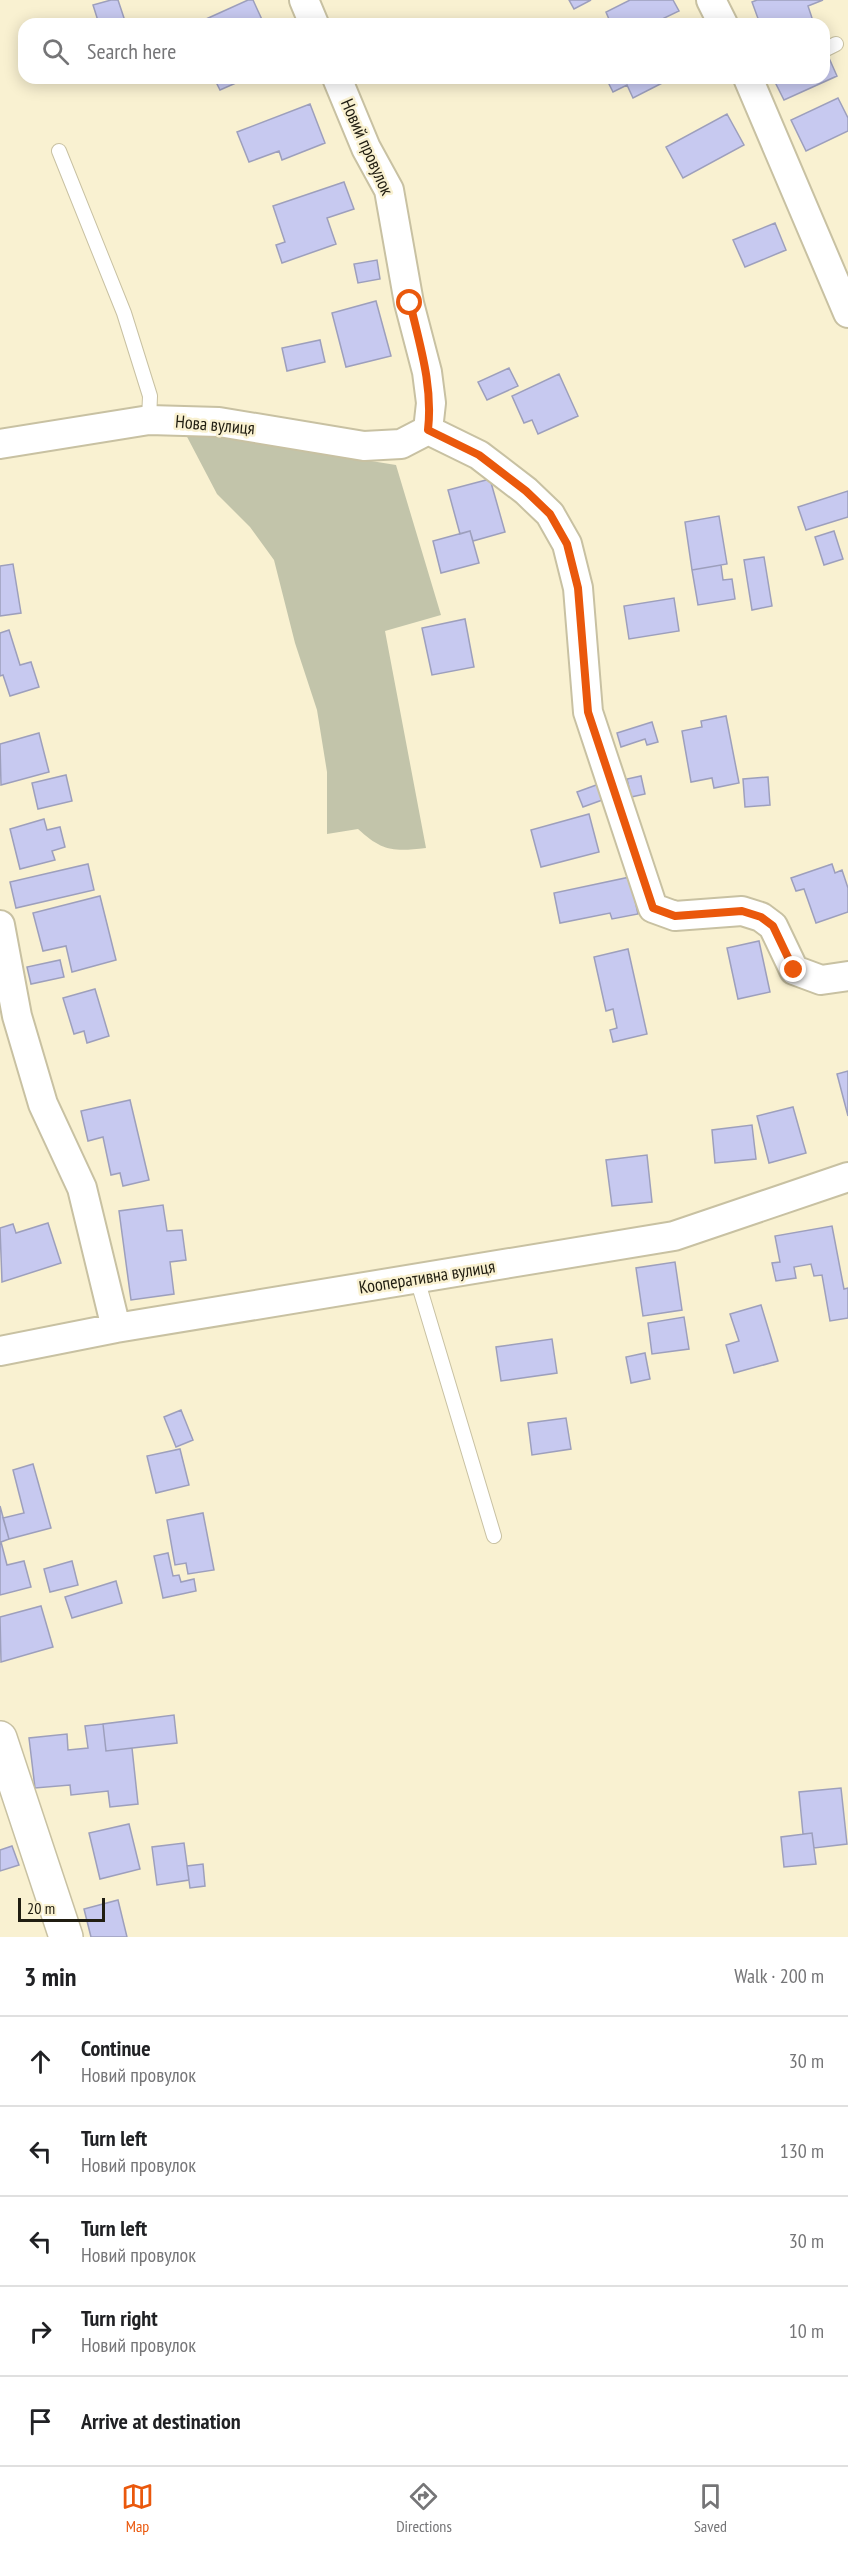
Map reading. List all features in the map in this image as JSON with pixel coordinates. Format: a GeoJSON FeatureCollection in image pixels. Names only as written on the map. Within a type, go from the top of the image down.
{"type":"FeatureCollection","features":[{"type":"Feature","properties":{"kind":"street"},"geometry":{"type":"LineString","coordinates":[[304,0],[312,18]]}},
{"type":"Feature","properties":{"kind":"street"},"geometry":{"type":"LineString","coordinates":[[711,0],[720,18]]}},
{"type":"Feature","properties":{"kind":"street","name":"Новий провулок"},"geometry":{"type":"LineString","coordinates":[[339,84],[366,148],[389,190],[410,303],[427,372],[431,403],[428,430]]}},
{"type":"Feature","properties":{"kind":"street"},"geometry":{"type":"LineString","coordinates":[[755,84],[848,313]]}},
{"type":"Feature","properties":{"kind":"street","name":"Нова вулиця"},"geometry":{"type":"LineString","coordinates":[[0,444],[149,420],[219,422],[364,446],[401,444],[428,430]]}},
{"type":"Feature","properties":{"kind":"street"},"geometry":{"type":"LineString","coordinates":[[428,430],[479,455],[526,491],[550,514],[567,544],[578,588],[588,712],[653,908],[675,916],[742,911],[761,917],[773,926],[794,970],[821,980],[848,975]]}},
{"type":"Feature","properties":{"kind":"street"},"geometry":{"type":"LineString","coordinates":[[0,925],[21,1027],[43,1104],[82,1188],[116,1328]]}},
{"type":"Feature","properties":{"kind":"street","name":"Кооперативна вулиця"},"geometry":{"type":"LineString","coordinates":[[0,1351],[116,1328],[674,1236],[848,1177]]}},
{"type":"Feature","properties":{"kind":"street"},"geometry":{"type":"LineString","coordinates":[[0,1738],[66,1937]]}},
{"type":"Feature","properties":{"kind":"lane"},"geometry":{"type":"LineString","coordinates":[[59,151],[124,313],[150,396],[149,420]]}},
{"type":"Feature","properties":{"kind":"lane"},"geometry":{"type":"LineString","coordinates":[[417,1278],[494,1536]]}},
{"type":"Feature","properties":{"kind":"green space"},"geometry":{"type":"Polygon","coordinates":[[[184,431],[396,465],[441,615],[385,631],[426,848],[396,850],[381,846],[358,829],[327,834],[327,772],[317,710],[295,643],[274,560],[250,527],[217,494],[184,431]]]}},
{"type":"Feature","properties":{"kind":"building"},"geometry":{"type":"Polygon","coordinates":[[[118,0],[124,18],[97,18],[93,5],[118,0]]]}},
{"type":"Feature","properties":{"kind":"building"},"geometry":{"type":"Polygon","coordinates":[[[248,0],[253,0],[261,18],[208,18],[248,0]]]}},
{"type":"Feature","properties":{"kind":"building"},"geometry":{"type":"Polygon","coordinates":[[[569,0],[591,0],[574,9],[569,0]]]}},
{"type":"Feature","properties":{"kind":"building"},"geometry":{"type":"Polygon","coordinates":[[[630,0],[673,0],[679,11],[664,18],[608,18],[606,12],[630,0]]]}},
{"type":"Feature","properties":{"kind":"building"},"geometry":{"type":"Polygon","coordinates":[[[757,0],[823,0],[808,6],[812,18],[758,18],[752,2],[757,0]]]}},
{"type":"Feature","properties":{"kind":"building"},"geometry":{"type":"Polygon","coordinates":[[[830,60],[837,76],[830,79],[830,60]]]}},
{"type":"Feature","properties":{"kind":"building"},"geometry":{"type":"Polygon","coordinates":[[[217,84],[234,84],[220,90],[217,84]]]}},
{"type":"Feature","properties":{"kind":"building"},"geometry":{"type":"Polygon","coordinates":[[[609,84],[660,84],[633,98],[627,85],[613,92],[609,84]]]}},
{"type":"Feature","properties":{"kind":"building"},"geometry":{"type":"Polygon","coordinates":[[[776,84],[819,84],[784,100],[776,84]]]}},
{"type":"Feature","properties":{"kind":"building"},"geometry":{"type":"Polygon","coordinates":[[[838,98],[848,118],[848,131],[806,151],[791,120],[838,98]]]}},
{"type":"Feature","properties":{"kind":"building"},"geometry":{"type":"Polygon","coordinates":[[[310,104],[325,143],[282,160],[279,151],[249,162],[237,132],[310,104]]]}},
{"type":"Feature","properties":{"kind":"building"},"geometry":{"type":"Polygon","coordinates":[[[727,114],[744,145],[683,178],[666,147],[727,114]]]}},
{"type":"Feature","properties":{"kind":"building"},"geometry":{"type":"Polygon","coordinates":[[[344,182],[354,209],[327,218],[336,244],[282,263],[276,245],[285,242],[273,206],[344,182]]]}},
{"type":"Feature","properties":{"kind":"building"},"geometry":{"type":"Polygon","coordinates":[[[775,223],[786,250],[745,267],[733,240],[775,223]]]}},
{"type":"Feature","properties":{"kind":"building"},"geometry":{"type":"Polygon","coordinates":[[[377,260],[380,279],[358,283],[354,264],[377,260]]]}},
{"type":"Feature","properties":{"kind":"building"},"geometry":{"type":"Polygon","coordinates":[[[376,301],[391,356],[346,367],[332,313],[376,301]]]}},
{"type":"Feature","properties":{"kind":"building"},"geometry":{"type":"Polygon","coordinates":[[[320,340],[325,362],[287,371],[282,348],[320,340]]]}},
{"type":"Feature","properties":{"kind":"building"},"geometry":{"type":"Polygon","coordinates":[[[509,368],[518,386],[487,400],[478,382],[509,368]]]}},
{"type":"Feature","properties":{"kind":"building"},"geometry":{"type":"Polygon","coordinates":[[[559,374],[578,416],[538,434],[532,420],[524,423],[512,396],[559,374]]]}},
{"type":"Feature","properties":{"kind":"building"},"geometry":{"type":"Polygon","coordinates":[[[490,479],[505,532],[473,541],[470,531],[460,534],[448,490],[490,479]]]}},
{"type":"Feature","properties":{"kind":"building"},"geometry":{"type":"Polygon","coordinates":[[[848,491],[848,517],[806,530],[798,507],[848,491]]]}},
{"type":"Feature","properties":{"kind":"building"},"geometry":{"type":"Polygon","coordinates":[[[719,516],[727,564],[692,570],[685,522],[719,516]]]}},
{"type":"Feature","properties":{"kind":"building"},"geometry":{"type":"Polygon","coordinates":[[[470,531],[479,563],[441,573],[433,541],[470,531]]]}},
{"type":"Feature","properties":{"kind":"building"},"geometry":{"type":"Polygon","coordinates":[[[834,531],[843,559],[824,565],[815,537],[834,531]]]}},
{"type":"Feature","properties":{"kind":"building"},"geometry":{"type":"Polygon","coordinates":[[[764,557],[772,606],[752,610],[744,560],[764,557]]]}},
{"type":"Feature","properties":{"kind":"building"},"geometry":{"type":"Polygon","coordinates":[[[13,564],[21,613],[0,616],[0,566],[13,564]]]}},
{"type":"Feature","properties":{"kind":"building"},"geometry":{"type":"Polygon","coordinates":[[[721,565],[723,580],[732,579],[735,599],[698,605],[692,570],[721,565]]]}},
{"type":"Feature","properties":{"kind":"building"},"geometry":{"type":"Polygon","coordinates":[[[674,598],[679,631],[629,639],[624,606],[674,598]]]}},
{"type":"Feature","properties":{"kind":"building"},"geometry":{"type":"Polygon","coordinates":[[[465,619],[474,667],[432,675],[422,628],[465,619]]]}},
{"type":"Feature","properties":{"kind":"building"},"geometry":{"type":"Polygon","coordinates":[[[9,630],[20,665],[31,662],[39,687],[10,696],[3,675],[0,676],[0,633],[9,630]]]}},
{"type":"Feature","properties":{"kind":"building"},"geometry":{"type":"Polygon","coordinates":[[[726,716],[739,783],[714,788],[712,778],[691,782],[682,731],[702,727],[701,721],[726,716]]]}},
{"type":"Feature","properties":{"kind":"building"},"geometry":{"type":"Polygon","coordinates":[[[652,722],[658,742],[647,745],[645,739],[621,747],[617,733],[652,722]]]}},
{"type":"Feature","properties":{"kind":"building"},"geometry":{"type":"Polygon","coordinates":[[[39,733],[49,772],[1,785],[0,744],[39,733]]]}},
{"type":"Feature","properties":{"kind":"building"},"geometry":{"type":"Polygon","coordinates":[[[66,775],[72,801],[38,809],[32,783],[66,775]]]}},
{"type":"Feature","properties":{"kind":"building"},"geometry":{"type":"Polygon","coordinates":[[[641,776],[645,794],[631,797],[627,779],[641,776]]]}},
{"type":"Feature","properties":{"kind":"building"},"geometry":{"type":"Polygon","coordinates":[[[768,777],[770,805],[745,807],[743,779],[768,777]]]}},
{"type":"Feature","properties":{"kind":"building"},"geometry":{"type":"Polygon","coordinates":[[[599,784],[605,799],[583,807],[577,792],[599,784]]]}},
{"type":"Feature","properties":{"kind":"building"},"geometry":{"type":"Polygon","coordinates":[[[589,814],[599,852],[541,867],[531,830],[589,814]]]}},
{"type":"Feature","properties":{"kind":"building"},"geometry":{"type":"Polygon","coordinates":[[[44,819],[47,830],[60,827],[65,847],[52,851],[55,860],[20,869],[10,829],[44,819]]]}},
{"type":"Feature","properties":{"kind":"building"},"geometry":{"type":"Polygon","coordinates":[[[88,864],[94,890],[16,908],[10,882],[88,864]]]}},
{"type":"Feature","properties":{"kind":"building"},"geometry":{"type":"Polygon","coordinates":[[[832,864],[835,873],[842,870],[848,888],[848,912],[816,923],[804,889],[796,891],[791,878],[832,864]]]}},
{"type":"Feature","properties":{"kind":"building"},"geometry":{"type":"Polygon","coordinates":[[[630,877],[638,914],[612,919],[610,913],[560,923],[554,893],[630,877]]]}},
{"type":"Feature","properties":{"kind":"building"},"geometry":{"type":"Polygon","coordinates":[[[100,896],[116,960],[72,972],[66,946],[43,951],[33,913],[100,896]]]}},
{"type":"Feature","properties":{"kind":"building"},"geometry":{"type":"Polygon","coordinates":[[[759,941],[770,992],[738,999],[727,948],[759,941]]]}},
{"type":"Feature","properties":{"kind":"building"},"geometry":{"type":"Polygon","coordinates":[[[628,949],[647,1034],[613,1042],[610,1030],[617,1028],[613,1009],[606,1011],[594,957],[628,949]]]}},
{"type":"Feature","properties":{"kind":"building"},"geometry":{"type":"Polygon","coordinates":[[[60,960],[64,977],[31,984],[27,967],[60,960]]]}},
{"type":"Feature","properties":{"kind":"building"},"geometry":{"type":"Polygon","coordinates":[[[95,989],[109,1036],[87,1043],[84,1031],[74,1034],[63,998],[95,989]]]}},
{"type":"Feature","properties":{"kind":"building"},"geometry":{"type":"Polygon","coordinates":[[[848,1071],[848,1116],[837,1074],[848,1071]]]}},
{"type":"Feature","properties":{"kind":"building"},"geometry":{"type":"Polygon","coordinates":[[[130,1100],[149,1180],[123,1186],[120,1173],[111,1175],[103,1137],[88,1141],[81,1111],[130,1100]]]}},
{"type":"Feature","properties":{"kind":"building"},"geometry":{"type":"Polygon","coordinates":[[[793,1107],[806,1153],[769,1163],[757,1116],[793,1107]]]}},
{"type":"Feature","properties":{"kind":"building"},"geometry":{"type":"Polygon","coordinates":[[[752,1125],[756,1159],[715,1163],[712,1130],[752,1125]]]}},
{"type":"Feature","properties":{"kind":"building"},"geometry":{"type":"Polygon","coordinates":[[[647,1155],[652,1202],[612,1206],[606,1160],[647,1155]]]}},
{"type":"Feature","properties":{"kind":"building"},"geometry":{"type":"Polygon","coordinates":[[[163,1205],[167,1231],[182,1230],[186,1260],[170,1262],[174,1294],[131,1300],[119,1211],[163,1205]]]}},
{"type":"Feature","properties":{"kind":"building"},"geometry":{"type":"Polygon","coordinates":[[[48,1223],[61,1263],[2,1282],[0,1228],[13,1224],[16,1233],[48,1223]]]}},
{"type":"Feature","properties":{"kind":"building"},"geometry":{"type":"Polygon","coordinates":[[[832,1226],[844,1289],[848,1288],[848,1318],[830,1321],[822,1275],[814,1276],[811,1264],[794,1267],[796,1278],[776,1281],[772,1263],[780,1262],[775,1236],[832,1226]]]}},
{"type":"Feature","properties":{"kind":"building"},"geometry":{"type":"Polygon","coordinates":[[[675,1262],[682,1310],[643,1316],[636,1268],[675,1262]]]}},
{"type":"Feature","properties":{"kind":"building"},"geometry":{"type":"Polygon","coordinates":[[[761,1305],[778,1361],[734,1373],[726,1345],[739,1341],[730,1314],[761,1305]]]}},
{"type":"Feature","properties":{"kind":"building"},"geometry":{"type":"Polygon","coordinates":[[[684,1317],[689,1349],[652,1354],[648,1323],[684,1317]]]}},
{"type":"Feature","properties":{"kind":"building"},"geometry":{"type":"Polygon","coordinates":[[[552,1339],[557,1373],[501,1381],[496,1347],[552,1339]]]}},
{"type":"Feature","properties":{"kind":"building"},"geometry":{"type":"Polygon","coordinates":[[[645,1353],[650,1379],[631,1383],[626,1357],[645,1353]]]}},
{"type":"Feature","properties":{"kind":"building"},"geometry":{"type":"Polygon","coordinates":[[[181,1410],[193,1440],[176,1447],[164,1417],[181,1410]]]}},
{"type":"Feature","properties":{"kind":"building"},"geometry":{"type":"Polygon","coordinates":[[[566,1418],[571,1449],[532,1455],[528,1423],[566,1418]]]}},
{"type":"Feature","properties":{"kind":"building"},"geometry":{"type":"Polygon","coordinates":[[[180,1449],[189,1485],[156,1493],[147,1456],[180,1449]]]}},
{"type":"Feature","properties":{"kind":"building"},"geometry":{"type":"Polygon","coordinates":[[[33,1464],[51,1528],[9,1539],[3,1518],[24,1513],[13,1470],[33,1464]]]}},
{"type":"Feature","properties":{"kind":"building"},"geometry":{"type":"Polygon","coordinates":[[[0,1506],[9,1539],[1,1542],[7,1565],[24,1561],[31,1587],[0,1595],[0,1506]]]}},
{"type":"Feature","properties":{"kind":"building"},"geometry":{"type":"Polygon","coordinates":[[[203,1513],[214,1570],[188,1574],[186,1563],[175,1565],[167,1520],[203,1513]]]}},
{"type":"Feature","properties":{"kind":"building"},"geometry":{"type":"Polygon","coordinates":[[[168,1553],[173,1576],[179,1575],[181,1582],[194,1579],[196,1591],[163,1598],[154,1556],[168,1553]]]}},
{"type":"Feature","properties":{"kind":"building"},"geometry":{"type":"Polygon","coordinates":[[[72,1561],[78,1585],[50,1592],[44,1569],[72,1561]]]}},
{"type":"Feature","properties":{"kind":"building"},"geometry":{"type":"Polygon","coordinates":[[[116,1581],[122,1603],[72,1618],[65,1597],[116,1581]]]}},
{"type":"Feature","properties":{"kind":"building"},"geometry":{"type":"Polygon","coordinates":[[[41,1606],[53,1647],[1,1662],[0,1617],[41,1606]]]}},
{"type":"Feature","properties":{"kind":"building"},"geometry":{"type":"Polygon","coordinates":[[[174,1715],[177,1743],[106,1751],[103,1724],[174,1715]]]}},
{"type":"Feature","properties":{"kind":"building"},"geometry":{"type":"Polygon","coordinates":[[[103,1724],[106,1751],[132,1748],[138,1804],[110,1807],[108,1791],[71,1795],[70,1785],[35,1788],[29,1738],[67,1734],[68,1750],[88,1748],[85,1726],[103,1724]]]}},
{"type":"Feature","properties":{"kind":"building"},"geometry":{"type":"Polygon","coordinates":[[[841,1788],[847,1844],[814,1848],[812,1833],[803,1834],[799,1792],[841,1788]]]}},
{"type":"Feature","properties":{"kind":"building"},"geometry":{"type":"Polygon","coordinates":[[[129,1824],[140,1869],[100,1879],[89,1833],[129,1824]]]}},
{"type":"Feature","properties":{"kind":"building"},"geometry":{"type":"Polygon","coordinates":[[[812,1833],[816,1864],[784,1867],[781,1837],[812,1833]]]}},
{"type":"Feature","properties":{"kind":"building"},"geometry":{"type":"Polygon","coordinates":[[[184,1843],[189,1880],[157,1885],[152,1847],[184,1843]]]}},
{"type":"Feature","properties":{"kind":"building"},"geometry":{"type":"Polygon","coordinates":[[[12,1846],[19,1865],[0,1871],[0,1850],[12,1846]]]}},
{"type":"Feature","properties":{"kind":"building"},"geometry":{"type":"Polygon","coordinates":[[[203,1864],[205,1886],[190,1888],[187,1866],[203,1864]]]}},
{"type":"Feature","properties":{"kind":"building"},"geometry":{"type":"Polygon","coordinates":[[[118,1900],[127,1937],[91,1937],[84,1909],[118,1900]]]}},
{"type":"Feature","properties":{"kind":"route"},"geometry":{"type":"LineString","coordinates":[[410,303],[427,372],[431,403],[428,430],[479,455],[526,491],[550,514],[567,544],[578,588],[588,712],[653,908],[675,916],[742,911],[761,917],[773,926],[794,970]]}}]}
